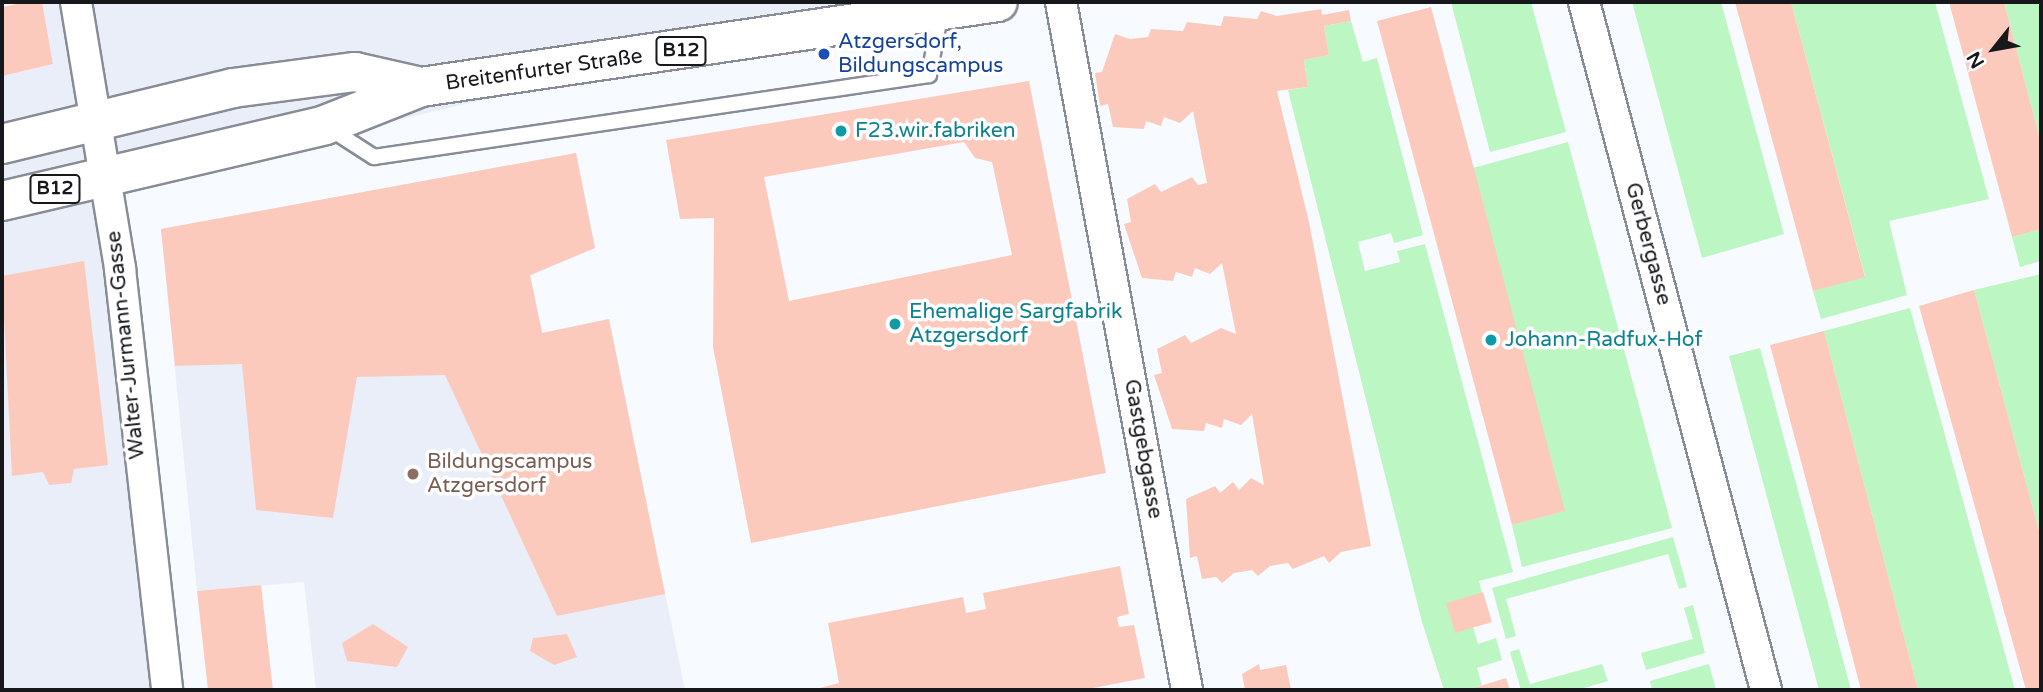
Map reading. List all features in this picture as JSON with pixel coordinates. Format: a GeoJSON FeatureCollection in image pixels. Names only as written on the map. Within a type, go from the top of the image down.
{"type":"FeatureCollection","features":[{"type":"Feature","properties":{"kind":"main road","name":"Breitenfurter Straße"},"geometry":{"type":"LineString","coordinates":[[2,201],[325,125],[421,87],[998,2]]}},
{"type":"Feature","properties":{"kind":"main road","name":"Breitenfurter Straße"},"geometry":{"type":"LineString","coordinates":[[2,144],[99,123],[233,88],[355,72],[421,87]]}},
{"type":"Feature","properties":{"kind":"street","name":"Walter-Jurmann-Gasse"},"geometry":{"type":"LineString","coordinates":[[76,2],[108,177],[167,690]]}},
{"type":"Feature","properties":{"kind":"street","name":"Gastgebgasse"},"geometry":{"type":"LineString","coordinates":[[1061,2],[1187,690]]}},
{"type":"Feature","properties":{"kind":"street","name":"Gerbergasse"},"geometry":{"type":"LineString","coordinates":[[1584,2],[1766,690]]}},
{"type":"Feature","properties":{"kind":"lane"},"geometry":{"type":"LineString","coordinates":[[325,125],[374,157],[929,75],[941,10]]}},
{"type":"Feature","properties":{"kind":"shaded area"},"geometry":{"type":"Polygon","coordinates":[[[42,2],[901,2],[119,185],[176,690],[2,690],[2,76],[53,64],[42,2]]]}},
{"type":"Feature","properties":{"kind":"shaded area","name":"Bildungscampus Atzgersdorf"},"geometry":{"type":"Polygon","coordinates":[[[576,153],[595,248],[530,276],[543,333],[609,319],[685,690],[316,690],[304,582],[197,591],[161,229],[576,153]]]}},
{"type":"Feature","properties":{"kind":"green space"},"geometry":{"type":"Polygon","coordinates":[[[1451,2],[1531,2],[1566,132],[1490,152],[1451,2]]]}},
{"type":"Feature","properties":{"kind":"green space"},"geometry":{"type":"Polygon","coordinates":[[[1632,2],[1721,2],[1784,234],[1702,258],[1632,2]]]}},
{"type":"Feature","properties":{"kind":"green space"},"geometry":{"type":"Polygon","coordinates":[[[1791,2],[1935,2],[1989,199],[1889,221],[1907,295],[1821,319],[1813,291],[1865,276],[1791,2]]]}},
{"type":"Feature","properties":{"kind":"green space"},"geometry":{"type":"Polygon","coordinates":[[[2004,2],[2041,2],[2041,143],[2004,2]]]}},
{"type":"Feature","properties":{"kind":"green space"},"geometry":{"type":"Polygon","coordinates":[[[1351,21],[1363,62],[1377,58],[1423,235],[1394,243],[1391,233],[1358,242],[1365,271],[1400,262],[1397,251],[1425,244],[1513,572],[1479,581],[1482,593],[1447,603],[1455,632],[1473,627],[1478,644],[1496,638],[1502,660],[1477,668],[1482,685],[1470,690],[1444,690],[1422,622],[1288,90],[1308,87],[1304,60],[1329,55],[1324,26],[1351,21]]]}},
{"type":"Feature","properties":{"kind":"green space"},"geometry":{"type":"Polygon","coordinates":[[[1568,142],[1672,528],[1522,567],[1512,525],[1564,511],[1473,168],[1568,142]]]}},
{"type":"Feature","properties":{"kind":"green space"},"geometry":{"type":"Polygon","coordinates":[[[2041,229],[2041,261],[2020,267],[2012,237],[2041,229]]]}},
{"type":"Feature","properties":{"kind":"green space"},"geometry":{"type":"Polygon","coordinates":[[[2041,274],[2041,538],[1974,290],[2041,274]]]}},
{"type":"Feature","properties":{"kind":"green space"},"geometry":{"type":"Polygon","coordinates":[[[1910,308],[2015,690],[1918,690],[1824,331],[1910,308]]]}},
{"type":"Feature","properties":{"kind":"green space"},"geometry":{"type":"Polygon","coordinates":[[[1760,348],[1851,690],[1819,690],[1729,356],[1760,348]]]}},
{"type":"Feature","properties":{"kind":"green space"},"geometry":{"type":"Polygon","coordinates":[[[1673,537],[1687,587],[1679,589],[1668,554],[1506,599],[1516,636],[1506,639],[1492,588],[1673,537]]]}},
{"type":"Feature","properties":{"kind":"green space"},"geometry":{"type":"Polygon","coordinates":[[[1693,605],[1705,653],[1646,670],[1641,653],[1693,639],[1684,608],[1693,605]]]}},
{"type":"Feature","properties":{"kind":"green space"},"geometry":{"type":"Polygon","coordinates":[[[1519,649],[1530,684],[1602,664],[1608,681],[1577,690],[1521,690],[1510,652],[1519,649]]]}},
{"type":"Feature","properties":{"kind":"green space"},"geometry":{"type":"Polygon","coordinates":[[[1709,664],[1716,690],[1652,690],[1650,681],[1709,664]]]}},
{"type":"Feature","properties":{"kind":"building"},"geometry":{"type":"Polygon","coordinates":[[[42,2],[53,64],[2,76],[2,7],[42,2]]]}},
{"type":"Feature","properties":{"kind":"building"},"geometry":{"type":"Polygon","coordinates":[[[1735,2],[1791,2],[1865,277],[1813,291],[1735,2]]]}},
{"type":"Feature","properties":{"kind":"building"},"geometry":{"type":"Polygon","coordinates":[[[1949,2],[2004,2],[2041,143],[2041,229],[2012,237],[1949,2]]]}},
{"type":"Feature","properties":{"kind":"building","name":"Johann-Radfux-Hof"},"geometry":{"type":"Polygon","coordinates":[[[1431,7],[1565,511],[1512,525],[1377,21],[1431,7]]]}},
{"type":"Feature","properties":{"kind":"building"},"geometry":{"type":"Polygon","coordinates":[[[1321,9],[1322,15],[1349,10],[1351,21],[1324,26],[1329,55],[1304,60],[1308,87],[1277,91],[1309,222],[1371,546],[1341,552],[1329,563],[1324,556],[1293,569],[1288,563],[1270,566],[1258,576],[1252,570],[1234,573],[1222,583],[1216,577],[1202,579],[1197,556],[1190,558],[1186,499],[1215,486],[1220,493],[1233,482],[1239,490],[1251,478],[1264,485],[1252,414],[1241,425],[1224,419],[1222,428],[1206,423],[1204,431],[1172,429],[1154,375],[1162,373],[1157,349],[1185,335],[1191,343],[1221,328],[1236,334],[1222,263],[1210,274],[1195,268],[1192,277],[1176,272],[1173,281],[1142,278],[1124,224],[1131,222],[1127,199],[1155,184],[1161,192],[1192,177],[1198,185],[1207,183],[1193,111],[1180,123],[1164,117],[1161,126],[1146,121],[1144,129],[1113,127],[1108,104],[1100,106],[1095,73],[1102,72],[1115,34],[1130,39],[1148,37],[1151,29],[1183,31],[1187,22],[1221,26],[1224,16],[1257,19],[1261,11],[1277,16],[1321,9]]]}},
{"type":"Feature","properties":{"kind":"building","name":"Ehemalige Sargfabrik Atzgersdorf"},"geometry":{"type":"Polygon","coordinates":[[[1029,81],[1106,473],[751,543],[713,347],[714,218],[680,219],[666,140],[1029,81]],[[964,142],[764,177],[789,301],[1012,255],[992,162],[975,158],[964,142]]]}},
{"type":"Feature","properties":{"kind":"building"},"geometry":{"type":"Polygon","coordinates":[[[576,153],[595,248],[530,275],[542,333],[609,319],[665,594],[557,616],[445,375],[357,377],[333,518],[256,510],[242,364],[175,366],[161,229],[576,153]]]}},
{"type":"Feature","properties":{"kind":"building"},"geometry":{"type":"Polygon","coordinates":[[[84,261],[108,465],[74,469],[71,483],[49,485],[43,472],[12,476],[2,276],[84,261]]]}},
{"type":"Feature","properties":{"kind":"building"},"geometry":{"type":"Polygon","coordinates":[[[1974,290],[2041,538],[2041,690],[2026,690],[1919,306],[1974,290]]]}},
{"type":"Feature","properties":{"kind":"building"},"geometry":{"type":"Polygon","coordinates":[[[1824,331],[1918,690],[1861,690],[1770,345],[1824,331]]]}},
{"type":"Feature","properties":{"kind":"building"},"geometry":{"type":"Polygon","coordinates":[[[1120,566],[1129,614],[1117,617],[1119,627],[1134,625],[1145,678],[1083,690],[812,690],[839,683],[828,623],[963,597],[966,613],[986,609],[983,593],[1120,566]]]}},
{"type":"Feature","properties":{"kind":"building"},"geometry":{"type":"Polygon","coordinates":[[[261,585],[273,690],[208,690],[197,591],[261,585]]]}},
{"type":"Feature","properties":{"kind":"building"},"geometry":{"type":"Polygon","coordinates":[[[1483,592],[1492,622],[1455,633],[1446,603],[1483,592]]]}},
{"type":"Feature","properties":{"kind":"building"},"geometry":{"type":"Polygon","coordinates":[[[373,624],[408,647],[397,667],[347,661],[342,643],[373,624]]]}},
{"type":"Feature","properties":{"kind":"building"},"geometry":{"type":"Polygon","coordinates":[[[567,634],[577,657],[554,665],[530,651],[533,638],[567,634]]]}},
{"type":"Feature","properties":{"kind":"building"},"geometry":{"type":"Polygon","coordinates":[[[1259,664],[1260,670],[1286,665],[1291,690],[1245,690],[1242,674],[1259,664]]]}},
{"type":"Feature","properties":{"kind":"building"},"geometry":{"type":"Polygon","coordinates":[[[1506,678],[1510,690],[1467,690],[1506,678]]]}},
{"type":"Feature","properties":{"kind":"place","name":"Atzgersdorf, Bildungscampus"},"geometry":{"type":"Point","coordinates":[824,54]}},
{"type":"Feature","properties":{"kind":"place","name":"F23.wir.fabriken"},"geometry":{"type":"Point","coordinates":[841,131]}},
{"type":"Feature","properties":{"kind":"place","name":"Ehemalige Sargfabrik Atzgersdorf"},"geometry":{"type":"Point","coordinates":[895,324]}},
{"type":"Feature","properties":{"kind":"place","name":"Johann-Radfux-Hof"},"geometry":{"type":"Point","coordinates":[1491,340]}},
{"type":"Feature","properties":{"kind":"place","name":"Bildungscampus Atzgersdorf"},"geometry":{"type":"Point","coordinates":[413,474]}}]}
